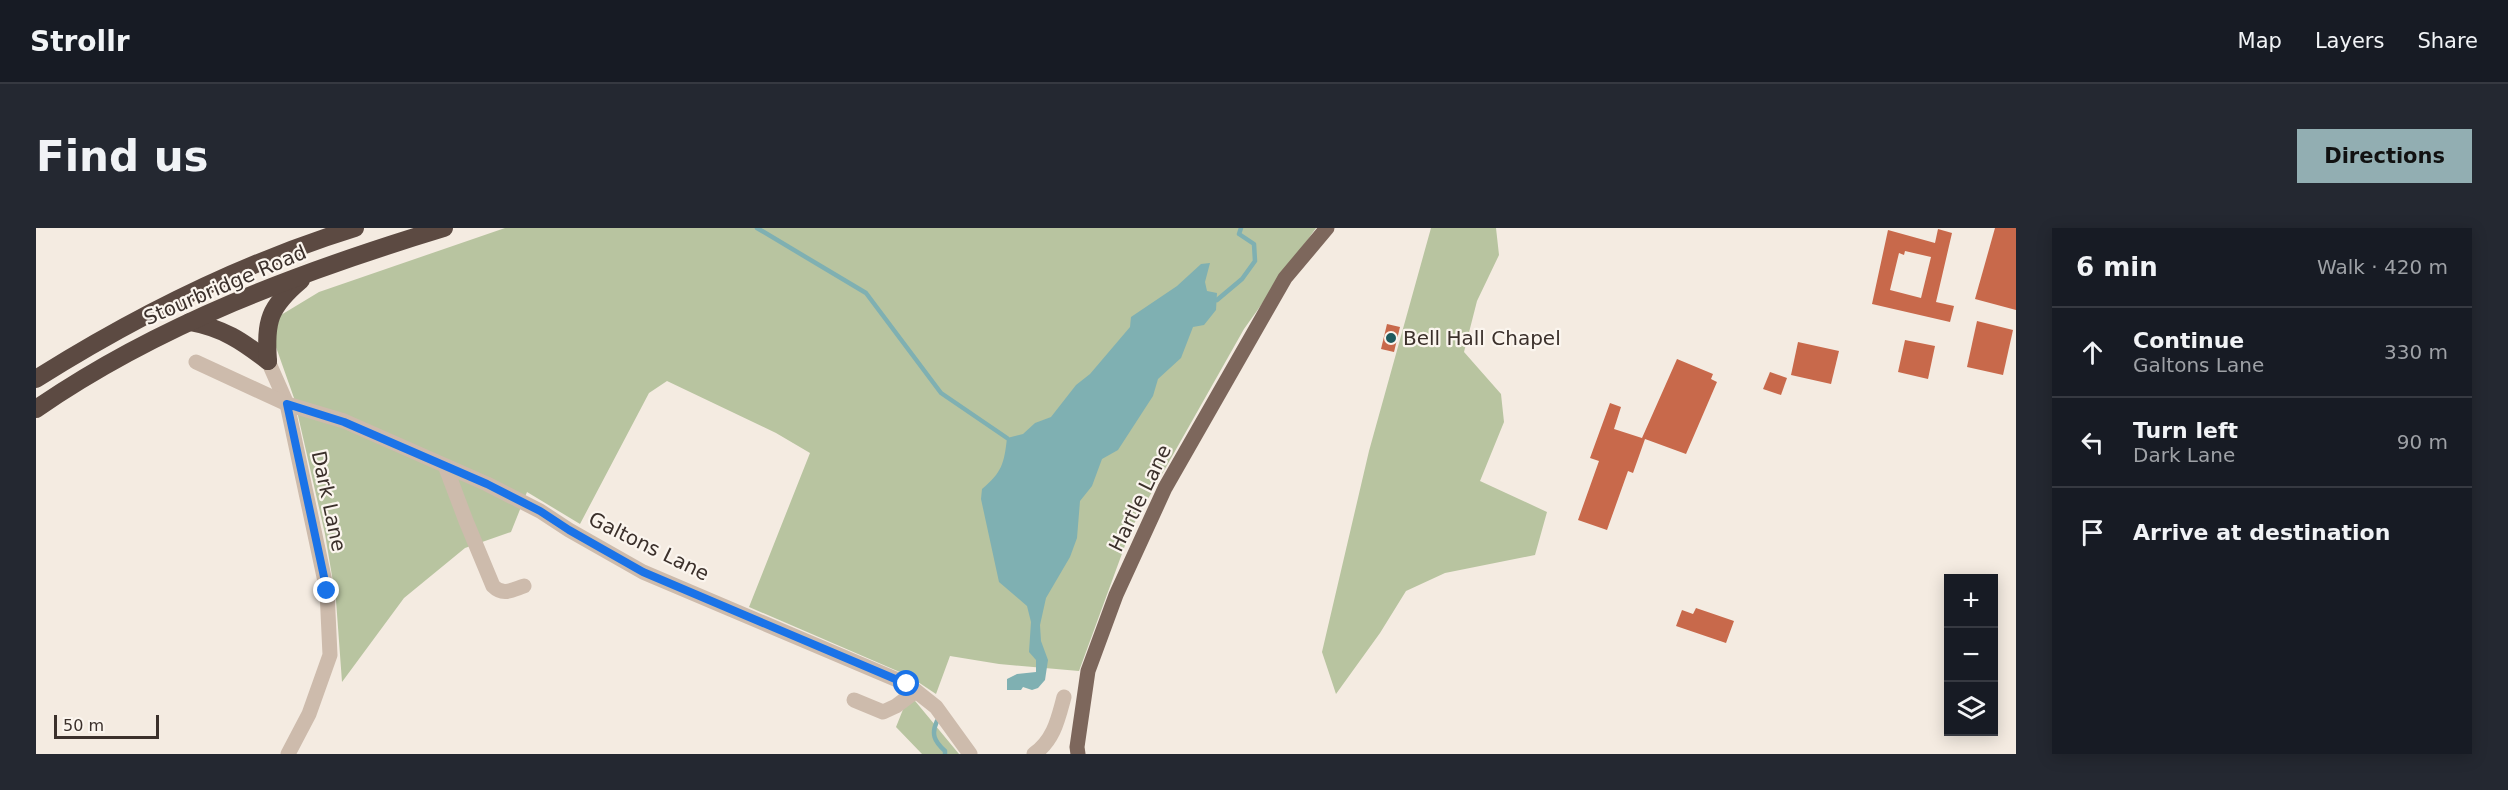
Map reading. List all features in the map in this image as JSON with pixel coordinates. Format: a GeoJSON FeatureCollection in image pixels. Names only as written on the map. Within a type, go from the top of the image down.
{"type":"FeatureCollection","features":[{"type":"Feature","properties":{"kind":"highway","name":"Stourbridge Road"},"geometry":{"type":"LineString","coordinates":[[36,379],[126,326],[207,285],[287,250],[355,228]]}},
{"type":"Feature","properties":{"kind":"highway","name":"Stourbridge Road"},"geometry":{"type":"LineString","coordinates":[[36,410],[70,386],[142,345],[190,322],[311,271],[444,228]]}},
{"type":"Feature","properties":{"kind":"highway"},"geometry":{"type":"LineString","coordinates":[[268,361],[266,335],[271,313],[288,291],[311,271]]}},
{"type":"Feature","properties":{"kind":"highway"},"geometry":{"type":"LineString","coordinates":[[190,322],[215,327],[238,338],[268,361]]}},
{"type":"Feature","properties":{"kind":"main road","name":"Hartle Lane"},"geometry":{"type":"LineString","coordinates":[[1078,754],[1077,747],[1088,671],[1116,595],[1165,488],[1285,278],[1327,228]]}},
{"type":"Feature","properties":{"kind":"street","name":"Dark Lane"},"geometry":{"type":"LineString","coordinates":[[268,361],[287,404],[327,591],[330,655],[309,714],[288,754]]}},
{"type":"Feature","properties":{"kind":"street","name":"Galtons Lane"},"geometry":{"type":"LineString","coordinates":[[196,362],[287,404],[344,422],[487,484],[540,511],[643,572],[907,684],[936,707],[970,754]]}},
{"type":"Feature","properties":{"kind":"street"},"geometry":{"type":"LineString","coordinates":[[446,468],[493,585],[498,591],[505,593],[524,586]]}},
{"type":"Feature","properties":{"kind":"street"},"geometry":{"type":"LineString","coordinates":[[854,700],[883,712],[896,706],[916,691]]}},
{"type":"Feature","properties":{"kind":"street"},"geometry":{"type":"LineString","coordinates":[[1034,754],[1046,746],[1064,697]]}},
{"type":"Feature","properties":{"kind":"green space"},"geometry":{"type":"Polygon","coordinates":[[[505,228],[1316,228],[1244,329],[1131,529],[1079,671],[999,664],[950,656],[936,694],[909,676],[749,607],[810,453],[776,433],[667,381],[649,393],[580,524],[527,492],[511,532],[465,548],[404,598],[342,682],[336,600],[325,534],[294,398],[271,333],[281,315],[319,292],[505,228]]]}},
{"type":"Feature","properties":{"kind":"green space"},"geometry":{"type":"Polygon","coordinates":[[[1431,228],[1496,228],[1499,255],[1477,301],[1464,352],[1501,394],[1504,422],[1480,481],[1547,512],[1535,555],[1445,573],[1406,591],[1380,633],[1336,694],[1322,652],[1369,451],[1431,228]]]}},
{"type":"Feature","properties":{"kind":"green space"},"geometry":{"type":"Polygon","coordinates":[[[906,690],[959,754],[922,754],[896,727],[904,707],[906,690]]]}},
{"type":"Feature","properties":{"kind":"water"},"geometry":{"type":"Polygon","coordinates":[[[1210,263],[1205,282],[1207,291],[1217,293],[1216,310],[1204,325],[1193,327],[1181,358],[1158,379],[1153,396],[1118,450],[1102,459],[1092,486],[1080,501],[1077,538],[1070,557],[1046,598],[1040,625],[1041,641],[1048,660],[1045,680],[1038,688],[1032,690],[1023,687],[1021,690],[1007,690],[1007,679],[1017,674],[1036,672],[1036,660],[1029,652],[1031,622],[1027,606],[999,582],[981,499],[982,489],[994,478],[1001,467],[1007,438],[1023,434],[1035,423],[1051,417],[1076,385],[1090,374],[1130,327],[1131,317],[1177,286],[1201,264],[1210,263]]]}},
{"type":"Feature","properties":{"kind":"building"},"geometry":{"type":"Polygon","coordinates":[[[1995,228],[2016,228],[2016,310],[1975,299],[1995,228]]]}},
{"type":"Feature","properties":{"kind":"building"},"geometry":{"type":"Polygon","coordinates":[[[1938,229],[1952,233],[1936,302],[1954,306],[1950,322],[1872,304],[1888,230],[1935,243],[1938,229]],[[1905,251],[1904,255],[1899,253],[1890,290],[1921,298],[1931,257],[1905,251]]]}},
{"type":"Feature","properties":{"kind":"building"},"geometry":{"type":"Polygon","coordinates":[[[1977,321],[2013,330],[2003,375],[1967,367],[1977,321]]]}},
{"type":"Feature","properties":{"kind":"building","name":"Bell Hall Chapel"},"geometry":{"type":"Polygon","coordinates":[[[1387,324],[1400,327],[1394,352],[1381,349],[1387,324]]]}},
{"type":"Feature","properties":{"kind":"building"},"geometry":{"type":"Polygon","coordinates":[[[1905,340],[1935,346],[1928,379],[1898,372],[1905,340]]]}},
{"type":"Feature","properties":{"kind":"building"},"geometry":{"type":"Polygon","coordinates":[[[1798,342],[1839,351],[1831,384],[1791,375],[1798,342]]]}},
{"type":"Feature","properties":{"kind":"building"},"geometry":{"type":"Polygon","coordinates":[[[1677,359],[1713,374],[1711,379],[1717,382],[1686,454],[1642,438],[1677,359]]]}},
{"type":"Feature","properties":{"kind":"building"},"geometry":{"type":"Polygon","coordinates":[[[1770,372],[1787,378],[1781,395],[1763,389],[1770,372]]]}},
{"type":"Feature","properties":{"kind":"building"},"geometry":{"type":"Polygon","coordinates":[[[1610,403],[1621,407],[1614,429],[1645,439],[1633,473],[1628,471],[1607,530],[1578,520],[1599,461],[1590,458],[1610,403]]]}},
{"type":"Feature","properties":{"kind":"building"},"geometry":{"type":"Polygon","coordinates":[[[1696,608],[1734,621],[1726,643],[1676,626],[1682,610],[1693,614],[1696,608]]]}},
{"type":"Feature","properties":{"kind":"waterway"},"geometry":{"type":"LineString","coordinates":[[757,228],[866,293],[941,393],[1007,438]]}},
{"type":"Feature","properties":{"kind":"waterway"},"geometry":{"type":"LineString","coordinates":[[1217,300],[1242,279],[1255,261],[1254,244],[1239,234],[1241,228]]}},
{"type":"Feature","properties":{"kind":"waterway"},"geometry":{"type":"LineString","coordinates":[[937,721],[934,730],[935,737],[945,754]]}},
{"type":"Feature","properties":{"kind":"place","name":"Bell Hall Chapel"},"geometry":{"type":"Point","coordinates":[1391,338]}},
{"type":"Feature","properties":{"kind":"route"},"geometry":{"type":"LineString","coordinates":[[327,591],[287,404],[344,422],[487,484],[540,511],[643,572],[907,684]]}}]}
